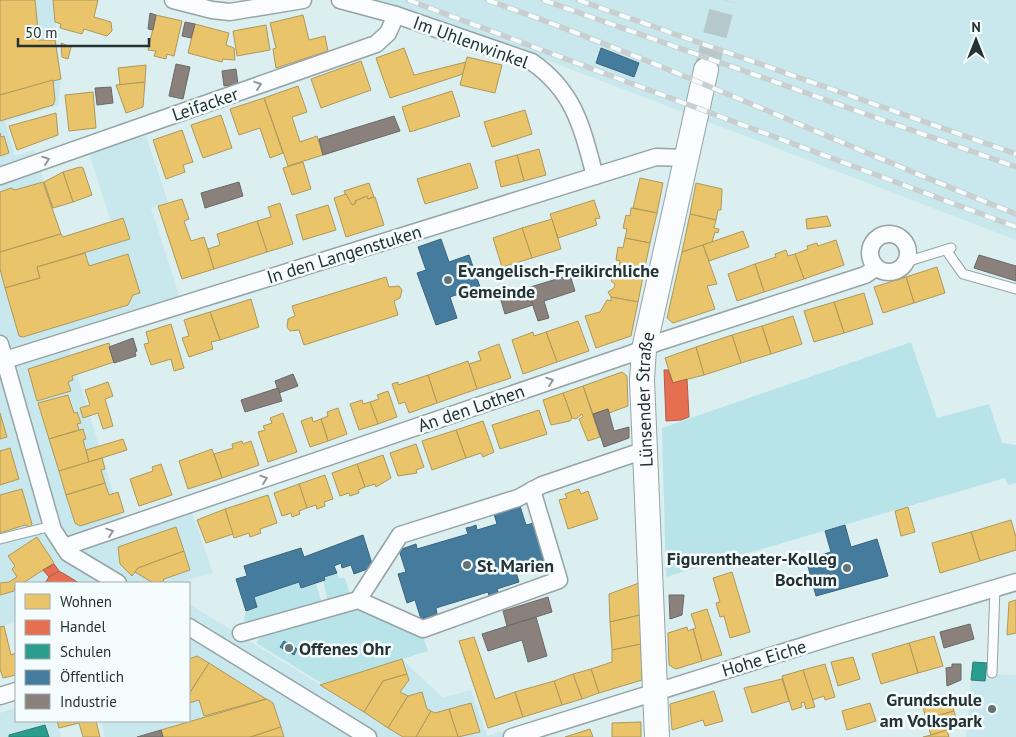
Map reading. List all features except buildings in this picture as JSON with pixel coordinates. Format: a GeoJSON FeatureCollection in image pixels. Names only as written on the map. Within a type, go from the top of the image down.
{"type":"FeatureCollection","features":[{"type":"Feature","properties":{"kind":"street"},"geometry":{"type":"LineString","coordinates":[[173,0],[212,10],[230,12],[303,0]]}},
{"type":"Feature","properties":{"kind":"street","name":"Im Uhlenwinkel"},"geometry":{"type":"LineString","coordinates":[[340,0],[396,15],[532,62],[556,81],[574,106],[595,176]]}},
{"type":"Feature","properties":{"kind":"street","name":"Leifacker"},"geometry":{"type":"LineString","coordinates":[[0,176],[376,44],[388,33],[396,15]]}},
{"type":"Feature","properties":{"kind":"street","name":"Lünsender Straße"},"geometry":{"type":"LineString","coordinates":[[657,737],[642,380],[644,349],[706,70]]}},
{"type":"Feature","properties":{"kind":"street","name":"In den Langenstuken"},"geometry":{"type":"LineString","coordinates":[[5,360],[656,157],[685,158]]}},
{"type":"Feature","properties":{"kind":"street"},"geometry":{"type":"LineString","coordinates":[[876,268],[869,255],[872,242],[883,234],[896,235],[906,244],[906,262]]}},
{"type":"Feature","properties":{"kind":"street","name":"An den Lothen"},"geometry":{"type":"LineString","coordinates":[[64,547],[644,349],[656,343],[865,275],[876,268],[889,272],[901,268],[906,262]]}},
{"type":"Feature","properties":{"kind":"street"},"geometry":{"type":"LineString","coordinates":[[0,344],[52,526],[68,553],[116,582]]}},
{"type":"Feature","properties":{"kind":"street"},"geometry":{"type":"LineString","coordinates":[[358,600],[400,534],[518,498],[532,490],[645,450]]}},
{"type":"Feature","properties":{"kind":"street"},"geometry":{"type":"LineString","coordinates":[[241,633],[358,600],[423,629],[559,580],[532,490]]}},
{"type":"Feature","properties":{"kind":"street","name":"Hohe Eiche"},"geometry":{"type":"LineString","coordinates":[[512,737],[655,691],[1016,582]]}},
{"type":"Feature","properties":{"kind":"street"},"geometry":{"type":"LineString","coordinates":[[190,628],[368,737]]}},
{"type":"Feature","properties":{"kind":"street"},"geometry":{"type":"LineString","coordinates":[[0,696],[15,691]]}},
{"type":"Feature","properties":{"kind":"lane"},"geometry":{"type":"LineString","coordinates":[[906,262],[949,249],[963,274],[1016,289]]}},
{"type":"Feature","properties":{"kind":"lane"},"geometry":{"type":"LineString","coordinates":[[0,539],[52,526]]}},
{"type":"Feature","properties":{"kind":"lane"},"geometry":{"type":"LineString","coordinates":[[992,673],[995,588]]}},
{"type":"Feature","properties":{"kind":"shaded area"},"geometry":{"type":"Polygon","coordinates":[[[0,0],[53,0],[61,78],[58,105],[5,122],[15,156],[34,150],[62,237],[111,222],[89,153],[146,136],[168,202],[151,208],[184,310],[69,348],[122,521],[187,499],[213,573],[180,582],[15,582],[15,622],[0,627],[0,0]]]}},
{"type":"Feature","properties":{"kind":"shaded area"},"geometry":{"type":"Polygon","coordinates":[[[377,0],[1016,0],[1016,240],[513,47],[377,0]]]}},
{"type":"Feature","properties":{"kind":"shaded area"},"geometry":{"type":"Polygon","coordinates":[[[911,342],[937,418],[989,404],[1002,443],[1016,445],[1016,483],[1008,485],[1005,478],[666,577],[662,428],[911,342]]]}},
{"type":"Feature","properties":{"kind":"shaded area"},"geometry":{"type":"Polygon","coordinates":[[[337,573],[339,578],[345,578],[349,591],[347,596],[328,601],[323,581],[325,580],[324,577],[337,573]]]}},
{"type":"Feature","properties":{"kind":"shaded area"},"geometry":{"type":"Polygon","coordinates":[[[299,582],[301,588],[316,584],[322,604],[253,622],[244,621],[246,611],[257,607],[254,597],[299,582]]]}},
{"type":"Feature","properties":{"kind":"shaded area"},"geometry":{"type":"Polygon","coordinates":[[[190,605],[321,685],[402,659],[443,698],[471,690],[487,736],[534,721],[540,737],[163,737],[161,730],[137,737],[105,737],[101,722],[190,722],[190,605]]]}},
{"type":"Feature","properties":{"kind":"shaded area"},"geometry":{"type":"Polygon","coordinates":[[[354,609],[423,637],[428,651],[323,684],[256,643],[264,631],[354,609]]]}},
{"type":"Feature","properties":{"kind":"shaded area","name":"Grundschule am Volkspark"},"geometry":{"type":"Polygon","coordinates":[[[986,674],[1016,675],[1016,737],[966,737],[971,680],[985,681],[986,674]]]}},
{"type":"Feature","properties":{"kind":"shaded area"},"geometry":{"type":"Polygon","coordinates":[[[15,708],[15,722],[57,722],[61,737],[0,737],[0,713],[15,708]]]}},
{"type":"Feature","properties":{"kind":"tunnel"},"geometry":{"type":"LineString","coordinates":[[706,70],[724,0]]}},
{"type":"Feature","properties":{"kind":"railway"},"geometry":{"type":"LineString","coordinates":[[408,0],[1016,227]]}},
{"type":"Feature","properties":{"kind":"railway"},"geometry":{"type":"LineString","coordinates":[[487,0],[620,50],[1016,214]]}},
{"type":"Feature","properties":{"kind":"railway"},"geometry":{"type":"LineString","coordinates":[[543,0],[1016,167]]}},
{"type":"Feature","properties":{"kind":"railway"},"geometry":{"type":"LineString","coordinates":[[578,0],[1016,154]]}},
{"type":"Feature","properties":{"kind":"place","name":"Evangelisch-Freikirchliche Gemeinde"},"geometry":{"type":"Point","coordinates":[448,280]}},
{"type":"Feature","properties":{"kind":"place","name":"St. Marien"},"geometry":{"type":"Point","coordinates":[467,565]}},
{"type":"Feature","properties":{"kind":"place","name":"Figurentheater-Kolleg Bochum"},"geometry":{"type":"Point","coordinates":[847,568]}},
{"type":"Feature","properties":{"kind":"place","name":"Offenes Ohr"},"geometry":{"type":"Point","coordinates":[289,648]}},
{"type":"Feature","properties":{"kind":"place","name":"Grundschule am Volkspark"},"geometry":{"type":"Point","coordinates":[992,709]}}]}
